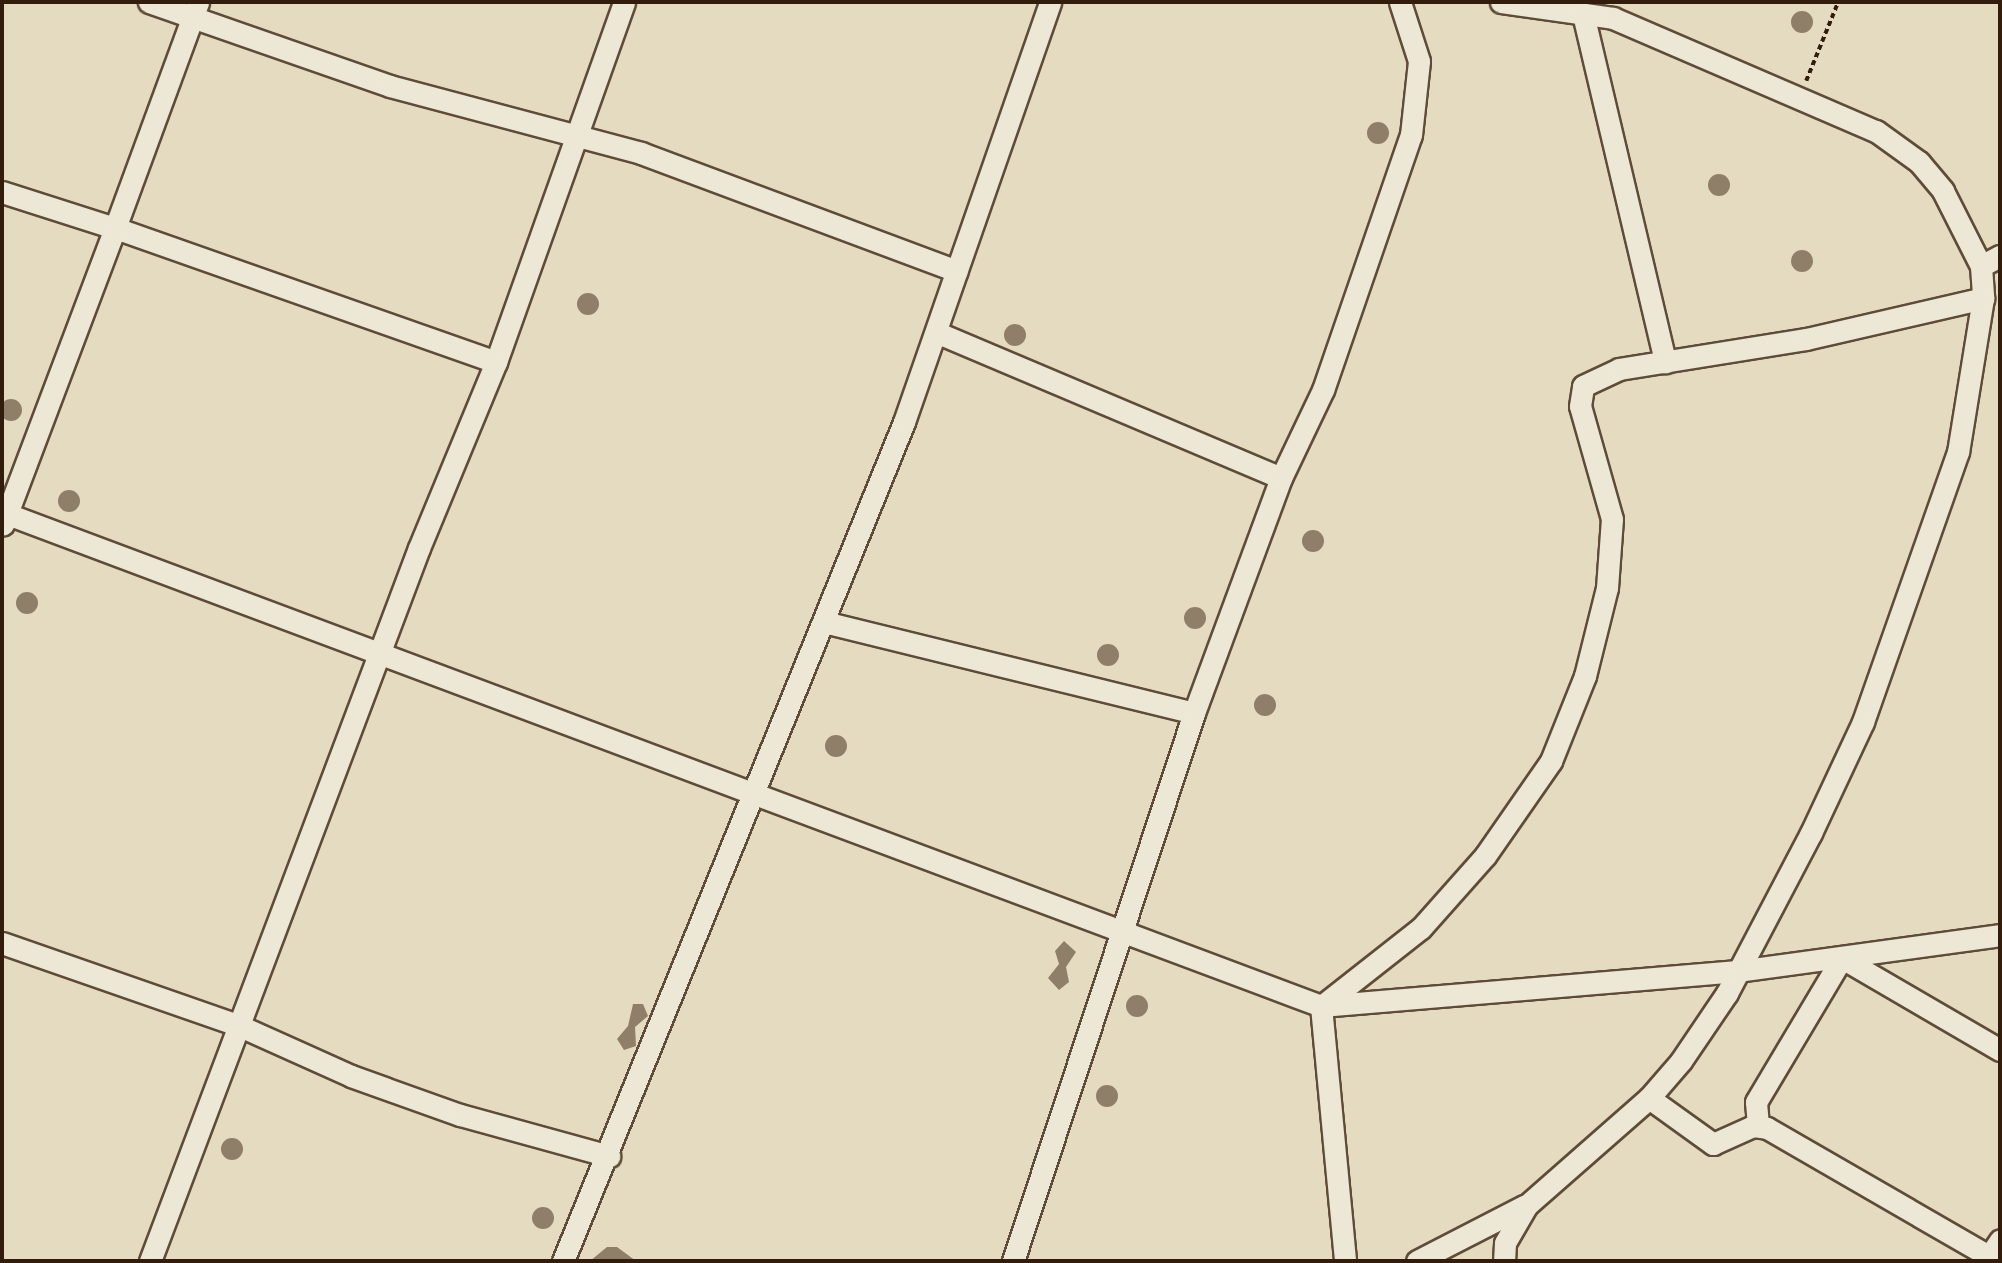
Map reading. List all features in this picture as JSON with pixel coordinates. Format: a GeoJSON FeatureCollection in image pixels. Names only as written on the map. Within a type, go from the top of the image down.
{"type":"FeatureCollection","features":[{"type":"Feature","properties":{"kind":"street"},"geometry":{"type":"LineString","coordinates":[[149,2],[195,10],[390,86],[572,137],[596,139],[732,183],[957,271]]}},
{"type":"Feature","properties":{"kind":"street"},"geometry":{"type":"LineString","coordinates":[[150,1261],[496,362],[572,137],[624,2]]}},
{"type":"Feature","properties":{"kind":"street"},"geometry":{"type":"LineString","coordinates":[[563,1261],[608,1156],[750,797],[824,622],[938,333],[1050,2]]}},
{"type":"Feature","properties":{"kind":"street"},"geometry":{"type":"LineString","coordinates":[[1013,1261],[1124,932],[1194,713],[1281,478],[1323,390],[1411,135],[1419,61],[1400,2]]}},
{"type":"Feature","properties":{"kind":"street"},"geometry":{"type":"LineString","coordinates":[[1417,1261],[1527,1205],[1649,1098],[1738,971],[1863,722],[1913,590],[1958,452],[1983,298],[1981,266],[1943,191],[1919,162],[1877,131],[1800,96],[1749,80],[1617,10],[1583,14],[1501,2]]}},
{"type":"Feature","properties":{"kind":"street"},"geometry":{"type":"LineString","coordinates":[[195,10],[116,228],[4,517],[382,656],[750,797],[1321,1006],[1738,971],[2000,935]]}},
{"type":"Feature","properties":{"kind":"street"},"geometry":{"type":"LineString","coordinates":[[1583,14],[1665,362]]}},
{"type":"Feature","properties":{"kind":"street"},"geometry":{"type":"LineString","coordinates":[[2,192],[116,228],[496,362]]}},
{"type":"Feature","properties":{"kind":"street"},"geometry":{"type":"LineString","coordinates":[[1981,266],[2000,256]]}},
{"type":"Feature","properties":{"kind":"street"},"geometry":{"type":"LineString","coordinates":[[1321,1006],[1421,928],[1485,856],[1551,761],[1585,676],[1607,588],[1612,519],[1579,393],[1602,374],[1806,339],[1983,298]]}},
{"type":"Feature","properties":{"kind":"street"},"geometry":{"type":"LineString","coordinates":[[938,333],[1281,478]]}},
{"type":"Feature","properties":{"kind":"street"},"geometry":{"type":"LineString","coordinates":[[824,622],[1194,713]]}},
{"type":"Feature","properties":{"kind":"street"},"geometry":{"type":"LineString","coordinates":[[2,943],[240,1026],[351,1076],[460,1115],[608,1156]]}},
{"type":"Feature","properties":{"kind":"street"},"geometry":{"type":"LineString","coordinates":[[1842,958],[2000,1050]]}},
{"type":"Feature","properties":{"kind":"street"},"geometry":{"type":"LineString","coordinates":[[1758,1125],[1756,1102],[1842,958]]}},
{"type":"Feature","properties":{"kind":"street"},"geometry":{"type":"LineString","coordinates":[[1321,1006],[1345,1261]]}},
{"type":"Feature","properties":{"kind":"street"},"geometry":{"type":"LineString","coordinates":[[1649,1098],[1713,1144],[1758,1125]]}},
{"type":"Feature","properties":{"kind":"street"},"geometry":{"type":"LineString","coordinates":[[1758,1125],[1993,1255]]}},
{"type":"Feature","properties":{"kind":"street"},"geometry":{"type":"LineString","coordinates":[[1504,1261],[1505,1243],[1527,1205]]}},
{"type":"Feature","properties":{"kind":"path"},"geometry":{"type":"LineString","coordinates":[[1800,96],[1838,2]]}},
{"type":"Feature","properties":{"kind":"building"},"geometry":{"type":"Polygon","coordinates":[[[1802,11],[1810,14],[1813,22],[1810,30],[1802,33],[1794,30],[1791,22],[1794,14],[1802,11]]]}},
{"type":"Feature","properties":{"kind":"building"},"geometry":{"type":"Polygon","coordinates":[[[1378,122],[1386,125],[1389,133],[1386,141],[1378,144],[1370,141],[1367,133],[1370,125],[1378,122]]]}},
{"type":"Feature","properties":{"kind":"building"},"geometry":{"type":"Polygon","coordinates":[[[1719,174],[1727,177],[1730,185],[1727,193],[1719,196],[1711,193],[1708,185],[1711,177],[1719,174]]]}},
{"type":"Feature","properties":{"kind":"building"},"geometry":{"type":"Polygon","coordinates":[[[1802,250],[1810,253],[1813,261],[1810,269],[1802,272],[1794,269],[1791,261],[1794,253],[1802,250]]]}},
{"type":"Feature","properties":{"kind":"building"},"geometry":{"type":"Polygon","coordinates":[[[588,293],[596,296],[599,304],[596,312],[588,315],[580,312],[577,304],[580,296],[588,293]]]}},
{"type":"Feature","properties":{"kind":"building"},"geometry":{"type":"Polygon","coordinates":[[[1015,324],[1023,327],[1026,335],[1023,343],[1015,346],[1007,343],[1004,335],[1007,327],[1015,324]]]}},
{"type":"Feature","properties":{"kind":"building"},"geometry":{"type":"Polygon","coordinates":[[[11,399],[21,406],[22,410],[15,420],[11,421],[1,414],[0,410],[7,400],[11,399]]]}},
{"type":"Feature","properties":{"kind":"building"},"geometry":{"type":"Polygon","coordinates":[[[69,490],[77,493],[80,501],[77,509],[69,512],[61,509],[58,501],[61,493],[69,490]]]}},
{"type":"Feature","properties":{"kind":"building"},"geometry":{"type":"Polygon","coordinates":[[[1313,530],[1321,533],[1324,541],[1321,549],[1313,552],[1305,549],[1302,541],[1305,533],[1313,530]]]}},
{"type":"Feature","properties":{"kind":"building"},"geometry":{"type":"Polygon","coordinates":[[[27,592],[35,595],[38,603],[35,611],[27,614],[19,611],[16,603],[19,595],[27,592]]]}},
{"type":"Feature","properties":{"kind":"building"},"geometry":{"type":"Polygon","coordinates":[[[1195,607],[1203,610],[1206,618],[1203,626],[1195,629],[1187,626],[1184,618],[1187,610],[1195,607]]]}},
{"type":"Feature","properties":{"kind":"building"},"geometry":{"type":"Polygon","coordinates":[[[1108,644],[1116,647],[1119,655],[1116,663],[1108,666],[1100,663],[1097,655],[1100,647],[1108,644]]]}},
{"type":"Feature","properties":{"kind":"building"},"geometry":{"type":"Polygon","coordinates":[[[1265,694],[1273,697],[1276,705],[1273,713],[1265,716],[1257,713],[1254,705],[1257,697],[1265,694]]]}},
{"type":"Feature","properties":{"kind":"building"},"geometry":{"type":"Polygon","coordinates":[[[836,735],[844,738],[847,746],[844,754],[836,757],[828,754],[825,746],[828,738],[836,735]]]}},
{"type":"Feature","properties":{"kind":"building"},"geometry":{"type":"Polygon","coordinates":[[[1064,941],[1076,952],[1066,967],[1069,982],[1059,990],[1048,978],[1059,964],[1055,951],[1064,941]]]}},
{"type":"Feature","properties":{"kind":"building"},"geometry":{"type":"Polygon","coordinates":[[[1137,995],[1145,998],[1148,1006],[1145,1014],[1137,1017],[1129,1014],[1126,1006],[1129,998],[1137,995]]]}},
{"type":"Feature","properties":{"kind":"building"},"geometry":{"type":"Polygon","coordinates":[[[633,1004],[643,1004],[648,1016],[635,1027],[636,1046],[624,1050],[617,1039],[628,1026],[633,1004]]]}},
{"type":"Feature","properties":{"kind":"building"},"geometry":{"type":"Polygon","coordinates":[[[1107,1085],[1115,1088],[1118,1096],[1115,1104],[1107,1107],[1099,1104],[1096,1096],[1099,1088],[1107,1085]]]}},
{"type":"Feature","properties":{"kind":"building"},"geometry":{"type":"Polygon","coordinates":[[[232,1138],[240,1141],[243,1149],[240,1157],[232,1160],[224,1157],[221,1149],[224,1141],[232,1138]]]}},
{"type":"Feature","properties":{"kind":"building"},"geometry":{"type":"Polygon","coordinates":[[[543,1207],[551,1210],[554,1218],[551,1226],[543,1229],[535,1226],[532,1218],[535,1210],[543,1207]]]}},
{"type":"Feature","properties":{"kind":"building"},"geometry":{"type":"Polygon","coordinates":[[[607,1247],[617,1247],[636,1261],[590,1261],[607,1247]]]}}]}
